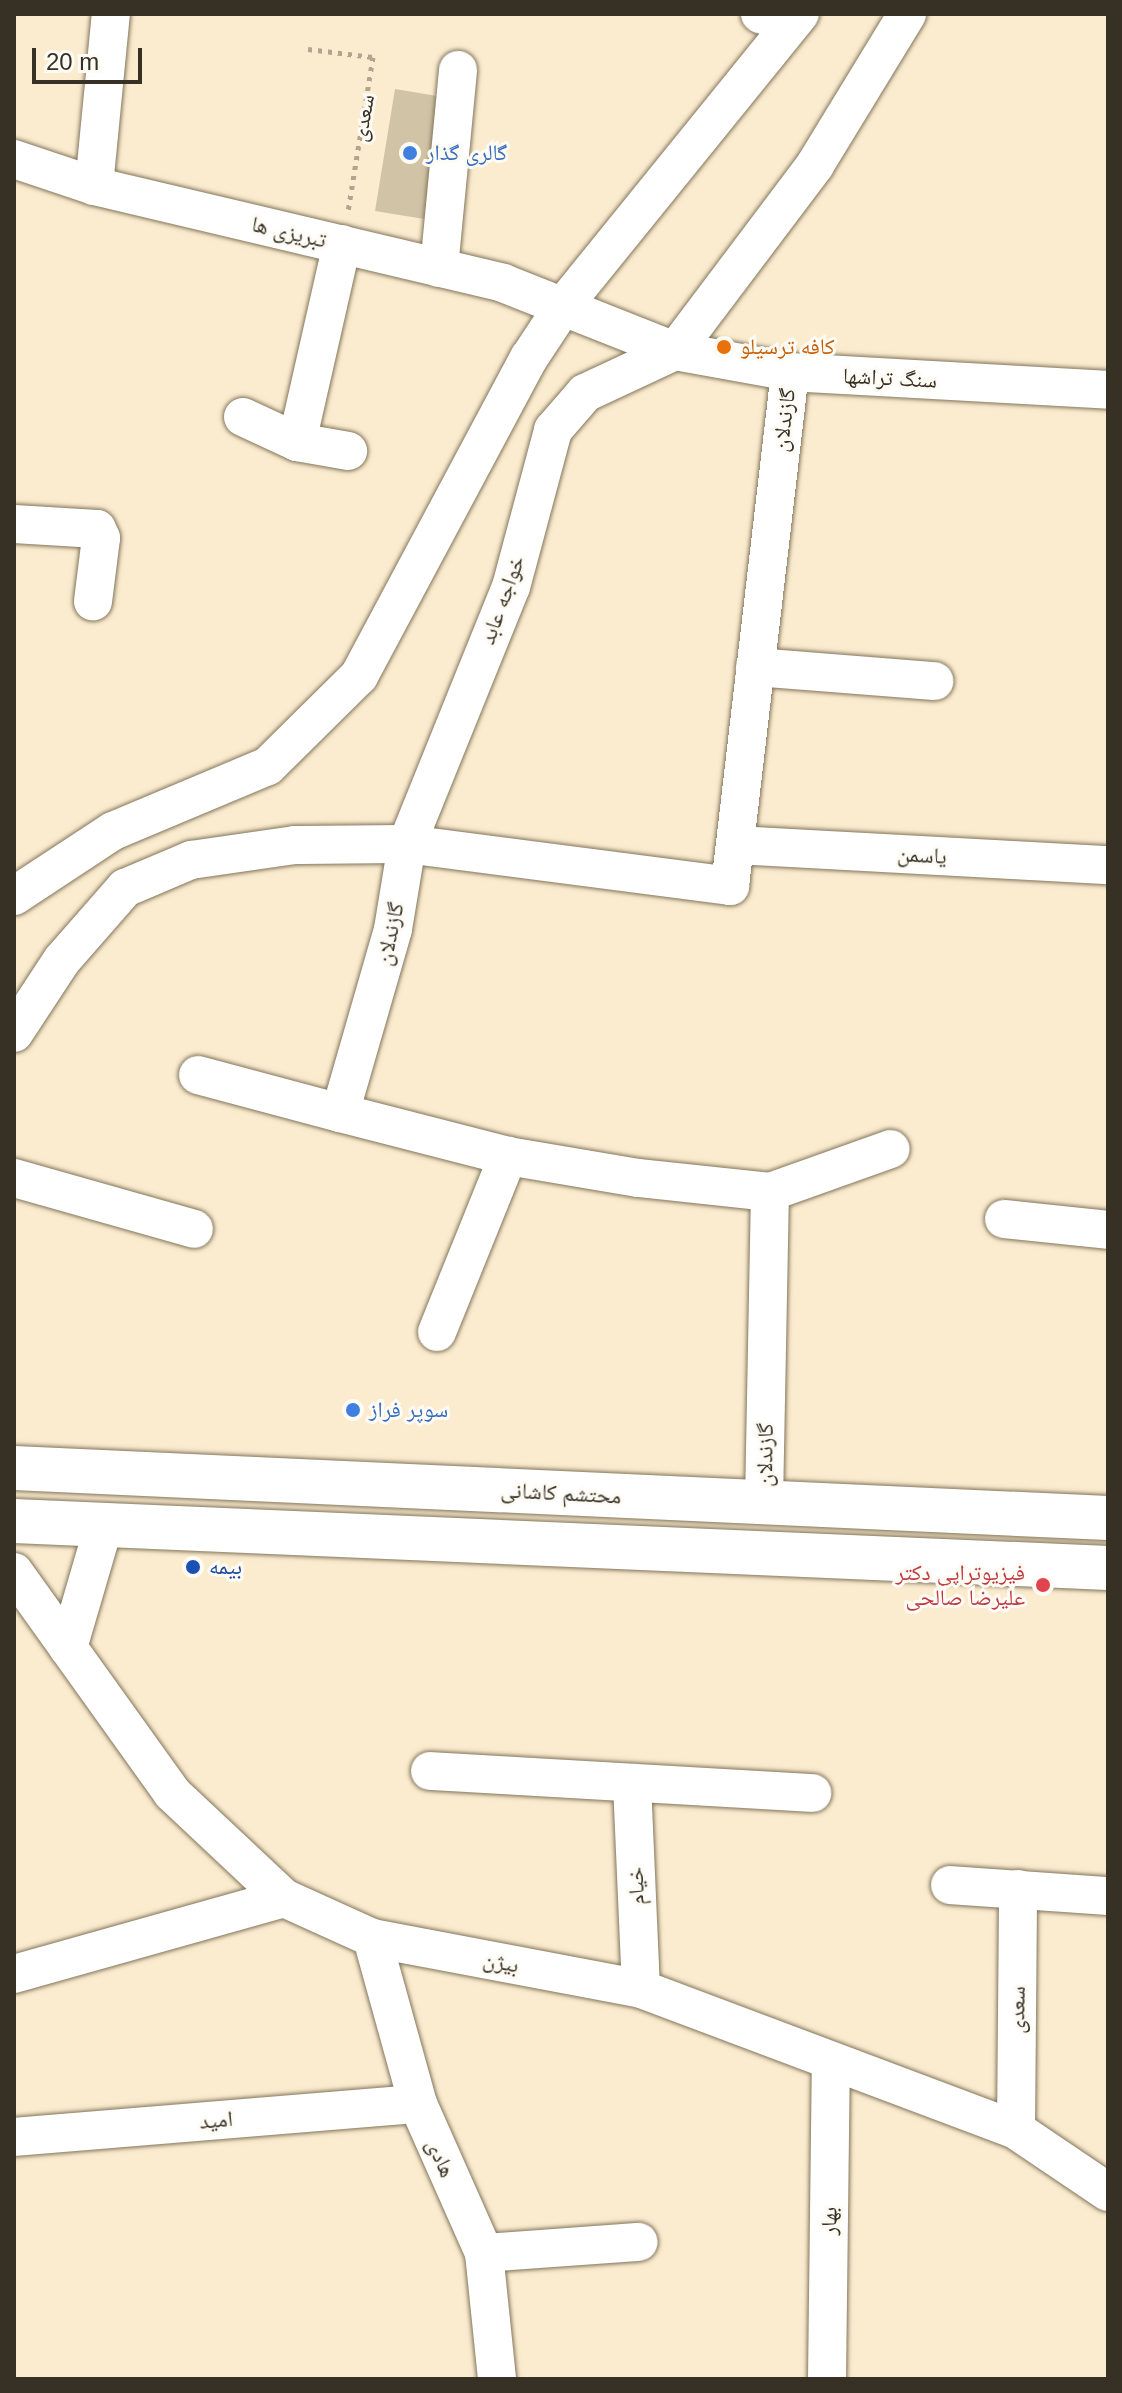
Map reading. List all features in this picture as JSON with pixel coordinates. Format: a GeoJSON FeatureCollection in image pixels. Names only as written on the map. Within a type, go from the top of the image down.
{"type":"FeatureCollection","features":[{"type":"Feature","properties":{"kind":"main road","name":"محتشم کاشانی"},"geometry":{"type":"LineString","coordinates":[[14,1468],[1108,1518]]}},
{"type":"Feature","properties":{"kind":"main road"},"geometry":{"type":"LineString","coordinates":[[14,1521],[1108,1568]]}},
{"type":"Feature","properties":{"kind":"street"},"geometry":{"type":"LineString","coordinates":[[94,186],[111,14]]}},
{"type":"Feature","properties":{"kind":"street"},"geometry":{"type":"LineString","coordinates":[[14,896],[113,831],[268,766],[359,676],[472,459],[564,305],[800,14]]}},
{"type":"Feature","properties":{"kind":"street","name":"خواجه عابد"},"geometry":{"type":"LineString","coordinates":[[407,844],[511,587],[553,430],[585,393],[675,351],[815,165],[907,14]]}},
{"type":"Feature","properties":{"kind":"street"},"geometry":{"type":"LineString","coordinates":[[439,268],[458,70]]}},
{"type":"Feature","properties":{"kind":"street","name":"تبریزی ها"},"geometry":{"type":"LineString","coordinates":[[14,159],[94,186],[439,268],[564,305],[675,351]]}},
{"type":"Feature","properties":{"kind":"street"},"geometry":{"type":"LineString","coordinates":[[297,442],[342,244]]}},
{"type":"Feature","properties":{"kind":"street","name":"سنگ تراشها"},"geometry":{"type":"LineString","coordinates":[[675,351],[790,372],[1108,390]]}},
{"type":"Feature","properties":{"kind":"street","name":"گازندلان"},"geometry":{"type":"LineString","coordinates":[[340,1113],[393,929],[407,844],[723,888],[732,882],[790,372]]}},
{"type":"Feature","properties":{"kind":"street"},"geometry":{"type":"LineString","coordinates":[[243,417],[297,442],[348,451]]}},
{"type":"Feature","properties":{"kind":"street"},"geometry":{"type":"LineString","coordinates":[[14,524],[97,529],[101,538],[93,601]]}},
{"type":"Feature","properties":{"kind":"street"},"geometry":{"type":"LineString","coordinates":[[755,667],[934,681]]}},
{"type":"Feature","properties":{"kind":"street"},"geometry":{"type":"LineString","coordinates":[[14,1033],[62,960],[125,888],[191,860],[295,845],[407,844]]}},
{"type":"Feature","properties":{"kind":"street","name":"یاسمن"},"geometry":{"type":"LineString","coordinates":[[736,845],[1108,865]]}},
{"type":"Feature","properties":{"kind":"street"},"geometry":{"type":"LineString","coordinates":[[198,1075],[508,1156],[638,1178],[770,1192],[891,1149]]}},
{"type":"Feature","properties":{"kind":"street"},"geometry":{"type":"LineString","coordinates":[[437,1332],[508,1156]]}},
{"type":"Feature","properties":{"kind":"street"},"geometry":{"type":"LineString","coordinates":[[14,1178],[194,1229]]}},
{"type":"Feature","properties":{"kind":"street","name":"گازندلان"},"geometry":{"type":"LineString","coordinates":[[764,1503],[770,1192]]}},
{"type":"Feature","properties":{"kind":"street"},"geometry":{"type":"LineString","coordinates":[[1004,1219],[1108,1230]]}},
{"type":"Feature","properties":{"kind":"street"},"geometry":{"type":"LineString","coordinates":[[68,1648],[104,1525]]}},
{"type":"Feature","properties":{"kind":"street","name":"بیژن"},"geometry":{"type":"LineString","coordinates":[[14,1572],[172,1793],[284,1898],[372,1938],[641,1989],[831,2064],[1016,2130],[1108,2192]]}},
{"type":"Feature","properties":{"kind":"street"},"geometry":{"type":"LineString","coordinates":[[430,1771],[812,1793]]}},
{"type":"Feature","properties":{"kind":"street","name":"خیام"},"geometry":{"type":"LineString","coordinates":[[632,1783],[641,1989]]}},
{"type":"Feature","properties":{"kind":"street"},"geometry":{"type":"LineString","coordinates":[[950,1885],[1108,1896]]}},
{"type":"Feature","properties":{"kind":"street","name":"سعدی"},"geometry":{"type":"LineString","coordinates":[[1016,2130],[1018,1889]]}},
{"type":"Feature","properties":{"kind":"street"},"geometry":{"type":"LineString","coordinates":[[14,1974],[284,1898]]}},
{"type":"Feature","properties":{"kind":"street","name":"هادی"},"geometry":{"type":"LineString","coordinates":[[372,1938],[418,2104],[484,2253],[497,2379]]}},
{"type":"Feature","properties":{"kind":"street","name":"بهار"},"geometry":{"type":"LineString","coordinates":[[827,2379],[831,2064]]}},
{"type":"Feature","properties":{"kind":"street","name":"امید"},"geometry":{"type":"LineString","coordinates":[[14,2137],[418,2104]]}},
{"type":"Feature","properties":{"kind":"street"},"geometry":{"type":"LineString","coordinates":[[484,2253],[639,2242]]}},
{"type":"Feature","properties":{"kind":"path","name":"سعدی"},"geometry":{"type":"LineString","coordinates":[[308,49],[373,57],[342,244]]}},
{"type":"Feature","properties":{"kind":"building"},"geometry":{"type":"Polygon","coordinates":[[[395,89],[443,97],[424,219],[375,211],[395,89]]]}},
{"type":"Feature","properties":{"kind":"place","name":"گالری گذار"},"geometry":{"type":"Point","coordinates":[410,153]}},
{"type":"Feature","properties":{"kind":"place","name":"کافه ترسیلو"},"geometry":{"type":"Point","coordinates":[724,347]}},
{"type":"Feature","properties":{"kind":"place","name":"سوپر فراز"},"geometry":{"type":"Point","coordinates":[353,1410]}},
{"type":"Feature","properties":{"kind":"place","name":"بیمه"},"geometry":{"type":"Point","coordinates":[193,1567]}},
{"type":"Feature","properties":{"kind":"place","name":"فیزیوتراپی دکتر علیرضا صالحی"},"geometry":{"type":"Point","coordinates":[1043,1585]}}]}
